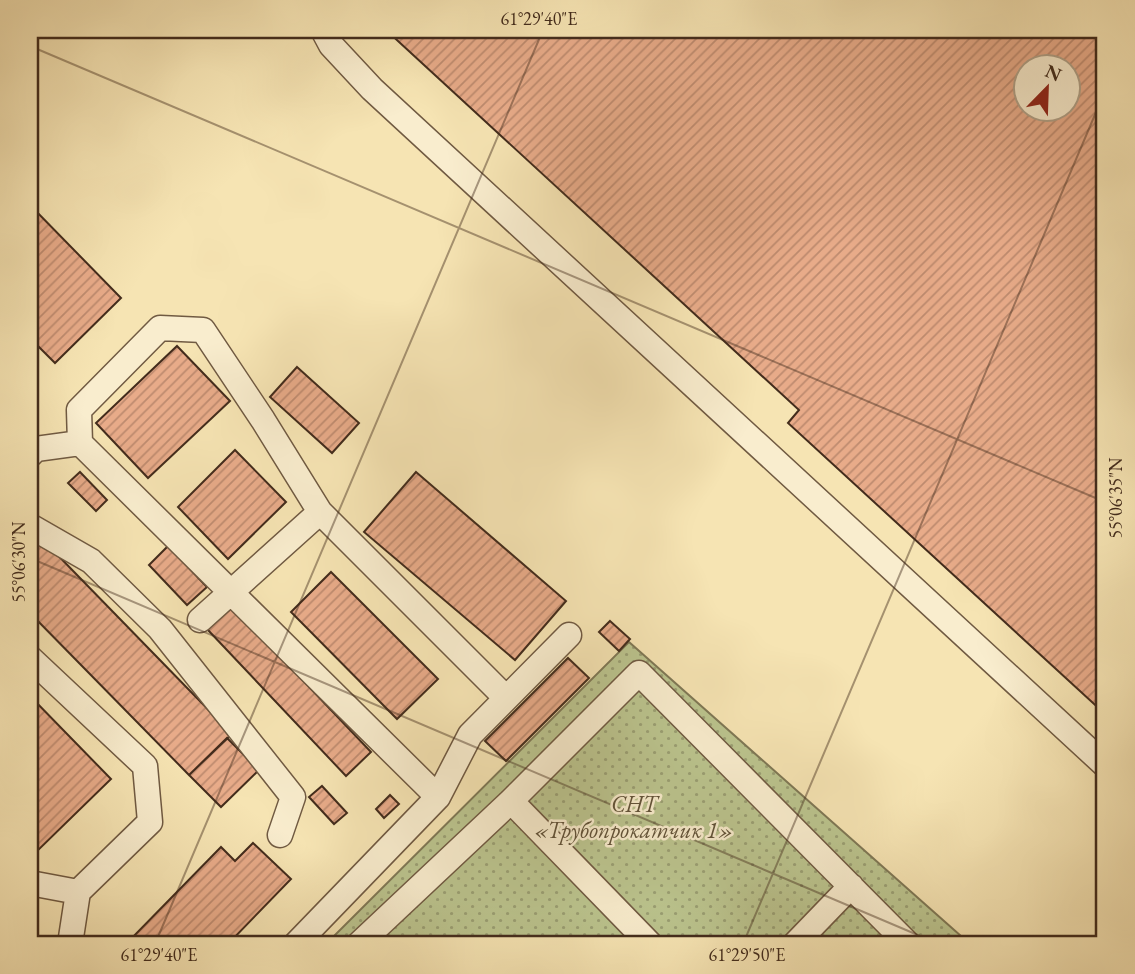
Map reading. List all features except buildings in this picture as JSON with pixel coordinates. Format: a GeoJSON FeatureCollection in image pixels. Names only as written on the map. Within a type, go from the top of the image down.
{"type":"FeatureCollection","features":[{"type":"Feature","properties":{"kind":"lane"},"geometry":{"type":"LineString","coordinates":[[323,30],[331,45],[372,89],[1105,765]]}},
{"type":"Feature","properties":{"kind":"lane"},"geometry":{"type":"LineString","coordinates":[[438,797],[80,443],[79,410],[160,328],[203,330],[320,512],[506,698]]}},
{"type":"Feature","properties":{"kind":"lane"},"geometry":{"type":"LineString","coordinates":[[30,455],[36,449],[80,443]]}},
{"type":"Feature","properties":{"kind":"lane"},"geometry":{"type":"LineString","coordinates":[[200,620],[320,512]]}},
{"type":"Feature","properties":{"kind":"lane"},"geometry":{"type":"LineString","coordinates":[[30,526],[91,561],[160,629],[293,797],[279,835]]}},
{"type":"Feature","properties":{"kind":"lane"},"geometry":{"type":"LineString","coordinates":[[296,944],[438,797],[470,735],[569,635]]}},
{"type":"Feature","properties":{"kind":"lane"},"geometry":{"type":"LineString","coordinates":[[30,658],[145,766],[150,822],[78,892],[70,944]]}},
{"type":"Feature","properties":{"kind":"lane"},"geometry":{"type":"LineString","coordinates":[[368,941],[639,673],[908,944]]}},
{"type":"Feature","properties":{"kind":"lane"},"geometry":{"type":"LineString","coordinates":[[510,800],[650,944]]}},
{"type":"Feature","properties":{"kind":"lane"},"geometry":{"type":"LineString","coordinates":[[30,883],[78,892]]}},
{"type":"Feature","properties":{"kind":"lane"},"geometry":{"type":"LineString","coordinates":[[795,944],[851,886]]}},
{"type":"Feature","properties":{"kind":"green space","name":"СНТ «Трубопрокатчик 1»"},"geometry":{"type":"Polygon","coordinates":[[[629,642],[970,944],[326,944],[629,642]]]}}]}
